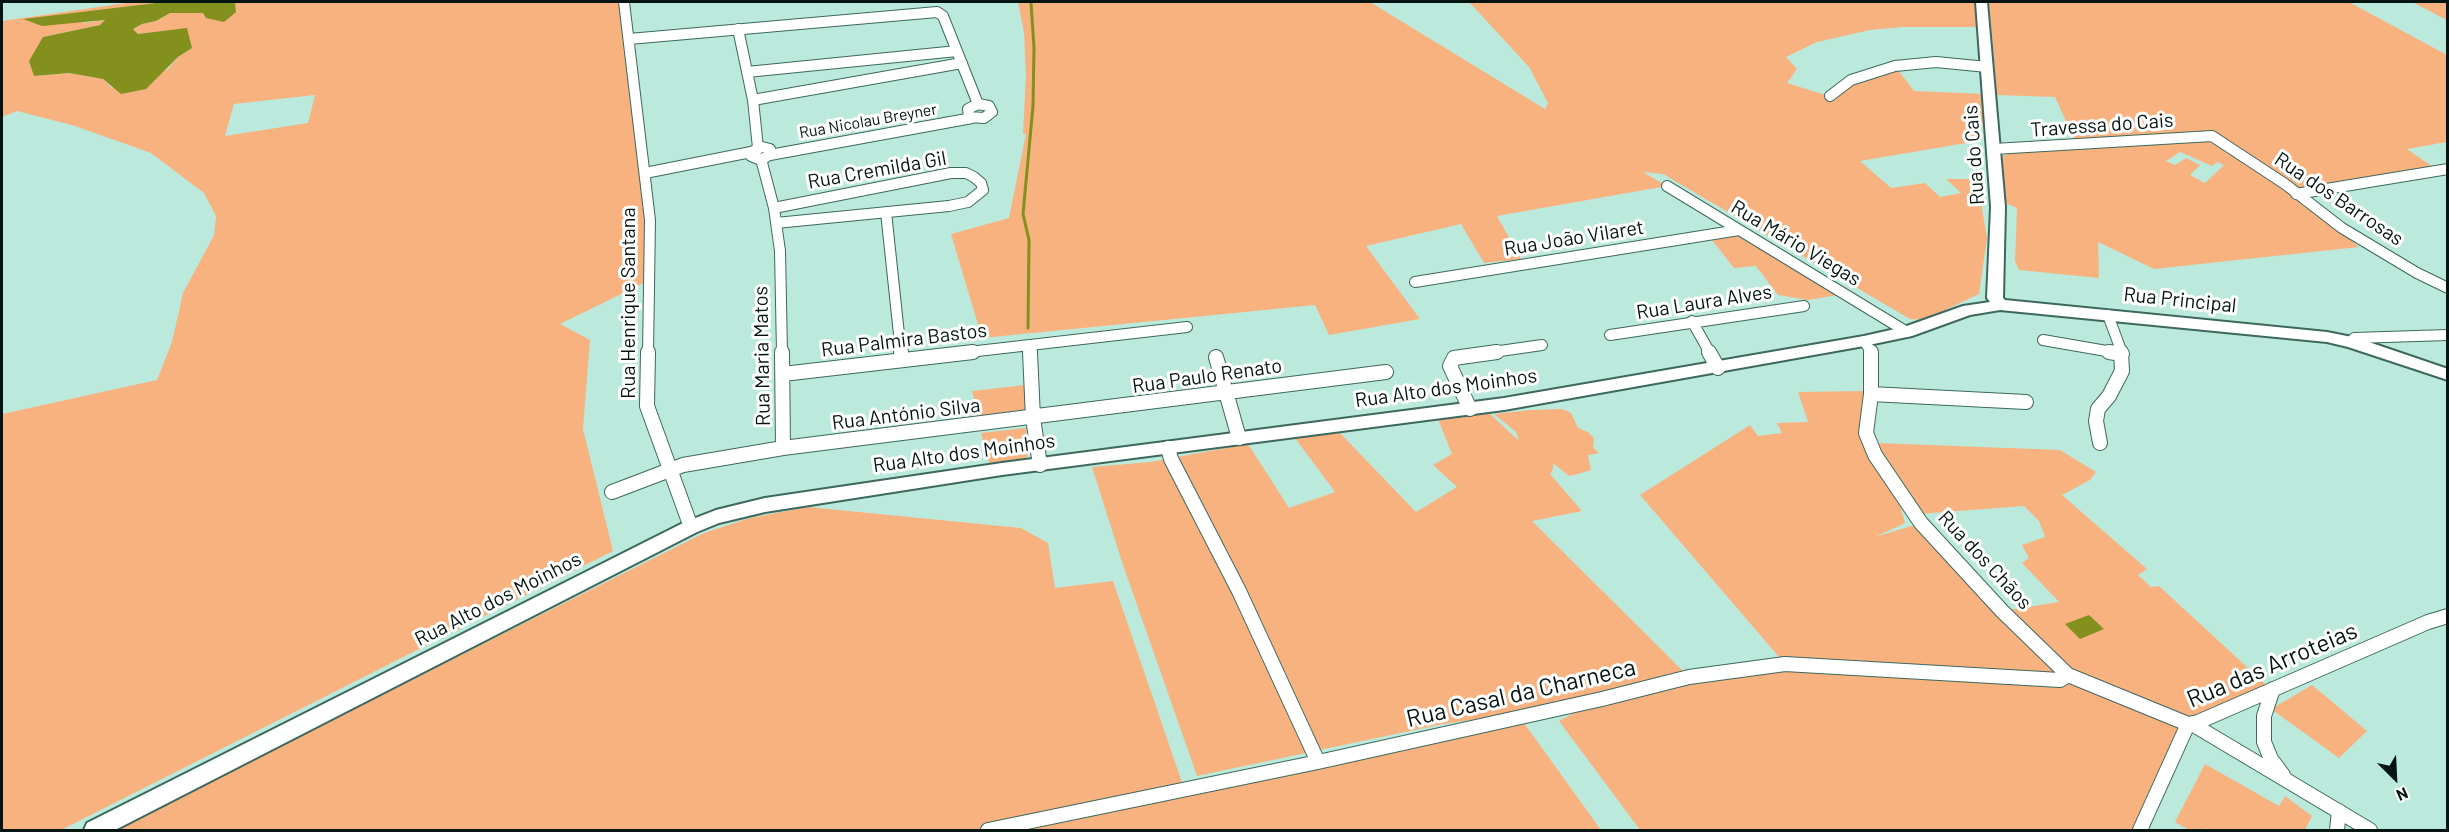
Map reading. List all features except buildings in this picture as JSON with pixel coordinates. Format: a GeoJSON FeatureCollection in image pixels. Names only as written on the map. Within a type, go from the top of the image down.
{"type":"FeatureCollection","features":[{"type":"Feature","properties":{"kind":"street","name":"Rua Henrique Santana"},"geometry":{"type":"LineString","coordinates":[[624,2],[650,220],[647,406],[691,526]]}},
{"type":"Feature","properties":{"kind":"street","name":"Rua do Cais"},"geometry":{"type":"LineString","coordinates":[[1981,2],[1998,207],[1995,298],[2000,305]]}},
{"type":"Feature","properties":{"kind":"street"},"geometry":{"type":"LineString","coordinates":[[630,39],[937,12],[943,16],[978,104]]}},
{"type":"Feature","properties":{"kind":"street","name":"Rua Maria Matos"},"geometry":{"type":"LineString","coordinates":[[612,492],[683,465],[783,448],[780,251],[774,208],[760,153],[753,100],[738,30]]}},
{"type":"Feature","properties":{"kind":"street"},"geometry":{"type":"LineString","coordinates":[[747,72],[957,51]]}},
{"type":"Feature","properties":{"kind":"street"},"geometry":{"type":"LineString","coordinates":[[1830,96],[1851,80],[1895,66],[1936,62],[1987,67]]}},
{"type":"Feature","properties":{"kind":"street"},"geometry":{"type":"LineString","coordinates":[[753,100],[962,63]]}},
{"type":"Feature","properties":{"kind":"street"},"geometry":{"type":"LineString","coordinates":[[978,104],[989,106],[992,112],[984,118],[969,115],[970,107],[978,104]]}},
{"type":"Feature","properties":{"kind":"street","name":"Rua Nicolau Breyner"},"geometry":{"type":"LineString","coordinates":[[645,176],[969,115]]}},
{"type":"Feature","properties":{"kind":"street","name":"Travessa do Cais"},"geometry":{"type":"LineString","coordinates":[[1994,148],[2212,136]]}},
{"type":"Feature","properties":{"kind":"street","name":"Rua dos Barrosas"},"geometry":{"type":"LineString","coordinates":[[2212,136],[2285,184],[2361,239],[2417,273],[2448,288]]}},
{"type":"Feature","properties":{"kind":"street"},"geometry":{"type":"LineString","coordinates":[[2296,194],[2448,169]]}},
{"type":"Feature","properties":{"kind":"street","name":"Rua Cremilda Gil"},"geometry":{"type":"LineString","coordinates":[[774,208],[951,173],[966,173],[981,183],[982,190],[968,202],[776,223]]}},
{"type":"Feature","properties":{"kind":"street","name":"Rua Mário Viegas"},"geometry":{"type":"LineString","coordinates":[[1667,186],[1907,332]]}},
{"type":"Feature","properties":{"kind":"street"},"geometry":{"type":"LineString","coordinates":[[886,212],[902,360]]}},
{"type":"Feature","properties":{"kind":"street","name":"Rua João Vilaret"},"geometry":{"type":"LineString","coordinates":[[1415,282],[1739,230]]}},
{"type":"Feature","properties":{"kind":"street","name":"Rua Principal"},"geometry":{"type":"LineString","coordinates":[[1907,332],[1968,310],[2000,305],[2304,334],[2351,342],[2448,375]]}},
{"type":"Feature","properties":{"kind":"street","name":"Rua Laura Alves"},"geometry":{"type":"LineString","coordinates":[[1610,335],[1804,306]]}},
{"type":"Feature","properties":{"kind":"street"},"geometry":{"type":"LineString","coordinates":[[2100,443],[2096,421],[2098,409],[2109,396],[2122,371],[2122,354],[2108,315]]}},
{"type":"Feature","properties":{"kind":"street"},"geometry":{"type":"LineString","coordinates":[[1692,321],[1718,368]]}},
{"type":"Feature","properties":{"kind":"street","name":"Rua Palmira Bastos"},"geometry":{"type":"LineString","coordinates":[[783,374],[1187,327]]}},
{"type":"Feature","properties":{"kind":"street","name":"Rua Alto dos Moinhos"},"geometry":{"type":"LineString","coordinates":[[95,831],[691,526],[724,515],[765,505],[1040,465],[1470,408],[1718,368],[1907,332]]}},
{"type":"Feature","properties":{"kind":"street"},"geometry":{"type":"LineString","coordinates":[[2351,342],[2354,338],[2448,335]]}},
{"type":"Feature","properties":{"kind":"street"},"geometry":{"type":"LineString","coordinates":[[2043,340],[2122,354]]}},
{"type":"Feature","properties":{"kind":"street","name":"Rua dos Chãos"},"geometry":{"type":"LineString","coordinates":[[1864,341],[1872,353],[1871,394],[1866,433],[1875,455],[1921,523],[2002,611],[2068,675],[2190,724],[2370,831]]}},
{"type":"Feature","properties":{"kind":"street"},"geometry":{"type":"LineString","coordinates":[[1030,345],[1034,418],[1040,465]]}},
{"type":"Feature","properties":{"kind":"street"},"geometry":{"type":"LineString","coordinates":[[1470,408],[1450,366],[1454,358],[1542,345]]}},
{"type":"Feature","properties":{"kind":"street"},"geometry":{"type":"LineString","coordinates":[[1216,357],[1239,438]]}},
{"type":"Feature","properties":{"kind":"street","name":"Rua Paulo Renato"},"geometry":{"type":"LineString","coordinates":[[1034,418],[1386,372]]}},
{"type":"Feature","properties":{"kind":"street"},"geometry":{"type":"LineString","coordinates":[[1871,394],[2026,402]]}},
{"type":"Feature","properties":{"kind":"street","name":"Rua António Silva"},"geometry":{"type":"LineString","coordinates":[[783,448],[1034,418]]}},
{"type":"Feature","properties":{"kind":"street"},"geometry":{"type":"LineString","coordinates":[[1168,448],[1171,459],[1239,591],[1318,762]]}},
{"type":"Feature","properties":{"kind":"street","name":"Rua das Arroteias"},"geometry":{"type":"LineString","coordinates":[[2140,831],[2190,724],[2448,616]]}},
{"type":"Feature","properties":{"kind":"street","name":"Rua Casal da Charneca"},"geometry":{"type":"LineString","coordinates":[[988,831],[1318,762],[1602,699],[1689,677],[1785,664],[2060,680],[2068,675]]}},
{"type":"Feature","properties":{"kind":"street"},"geometry":{"type":"LineString","coordinates":[[2273,689],[2264,716],[2265,742],[2271,759],[2290,782]]}},
{"type":"Feature","properties":{"kind":"street"},"geometry":{"type":"LineString","coordinates":[[2337,831],[2339,811]]}},
{"type":"Feature","properties":{"kind":"shaded area"},"geometry":{"type":"Polygon","coordinates":[[[133,2],[164,2],[81,13],[83,23],[106,20],[100,25],[43,37],[34,76],[69,73],[103,79],[112,88],[168,69],[178,57],[192,48],[186,29],[138,34],[133,29],[170,13],[236,12],[235,2],[623,2],[630,41],[650,280],[560,324],[590,340],[583,429],[613,551],[61,830],[2,830],[2,414],[157,380],[172,342],[183,293],[214,235],[216,216],[204,193],[151,153],[75,126],[17,111],[2,117],[2,21],[133,2]],[[315,95],[234,104],[225,136],[308,123],[315,95]]]}},
{"type":"Feature","properties":{"kind":"shaded area"},"geometry":{"type":"Polygon","coordinates":[[[164,2],[235,2],[236,12],[224,22],[206,18],[203,13],[170,13],[133,29],[138,34],[187,28],[192,48],[178,57],[146,89],[121,94],[103,79],[69,73],[34,76],[29,61],[43,37],[100,25],[105,20],[42,26],[23,19],[164,2]]]}},
{"type":"Feature","properties":{"kind":"shaded area"},"geometry":{"type":"Polygon","coordinates":[[[1018,2],[1370,2],[1545,109],[1548,103],[1529,67],[1469,2],[1975,2],[1977,27],[1903,27],[1870,30],[1817,42],[1786,57],[1797,69],[1787,83],[1829,96],[1841,86],[1895,66],[1914,91],[1984,94],[1983,122],[1978,141],[1860,161],[1891,188],[1925,183],[1940,197],[1961,193],[1946,179],[1977,179],[1987,238],[1979,294],[1924,320],[1910,319],[1663,174],[1643,172],[1667,186],[1497,216],[1521,259],[1484,263],[1461,224],[1366,246],[1420,319],[1329,335],[1315,305],[982,338],[951,234],[1009,218],[1026,134],[1023,134],[1026,75],[1024,33],[1018,2]]]}},
{"type":"Feature","properties":{"kind":"shaded area"},"geometry":{"type":"Polygon","coordinates":[[[1989,2],[2349,2],[2447,55],[2447,142],[2407,149],[2439,171],[2297,195],[2359,247],[2154,269],[2098,242],[2099,278],[2019,270],[2015,261],[2017,208],[2005,203],[2001,164],[2003,156],[2012,152],[2075,141],[2055,97],[1997,95],[1989,2]],[[2180,152],[2166,161],[2175,165],[2186,158],[2200,165],[2190,175],[2205,183],[2224,165],[2217,162],[2212,166],[2180,152]]]}},
{"type":"Feature","properties":{"kind":"shaded area"},"geometry":{"type":"Polygon","coordinates":[[[2412,2],[2447,2],[2447,20],[2412,2]]]}},
{"type":"Feature","properties":{"kind":"shaded area"},"geometry":{"type":"Polygon","coordinates":[[[1738,236],[1838,295],[1808,300],[1778,295],[1756,266],[1734,268],[1712,240],[1738,236]]]}},
{"type":"Feature","properties":{"kind":"shaded area"},"geometry":{"type":"Polygon","coordinates":[[[1025,385],[1025,410],[978,416],[972,391],[1025,385]]]}},
{"type":"Feature","properties":{"kind":"shaded area"},"geometry":{"type":"Polygon","coordinates":[[[1866,391],[1861,430],[1897,495],[1905,523],[1875,537],[1921,523],[2002,611],[2059,602],[2022,563],[2029,558],[2022,545],[2045,537],[2039,521],[2024,506],[1918,514],[1882,457],[1876,443],[2060,450],[2096,472],[2090,480],[2062,495],[2147,569],[2138,575],[2151,587],[2159,586],[2273,691],[2192,724],[2140,830],[1640,830],[1559,721],[1599,700],[1438,725],[1197,776],[1123,565],[1092,467],[1150,462],[1248,444],[1289,508],[1335,492],[1295,438],[1339,432],[1416,512],[1457,487],[1433,465],[1452,454],[1438,419],[1489,413],[1519,441],[1516,432],[1494,414],[1562,409],[1571,413],[1578,428],[1588,432],[1594,438],[1593,447],[1599,453],[1588,455],[1591,470],[1569,476],[1553,463],[1550,474],[1582,511],[1532,521],[1689,677],[1785,664],[1640,495],[1750,425],[1758,436],[1782,433],[1777,423],[1808,422],[1798,392],[1866,391]]]}},
{"type":"Feature","properties":{"kind":"shaded area"},"geometry":{"type":"Polygon","coordinates":[[[1026,428],[1027,457],[1018,461],[989,463],[981,433],[1026,428]]]}},
{"type":"Feature","properties":{"kind":"shaded area"},"geometry":{"type":"Polygon","coordinates":[[[808,507],[1021,528],[1048,543],[1055,588],[1113,581],[1186,794],[1524,723],[1601,830],[116,830],[704,533],[750,518],[808,507]]]}},
{"type":"Feature","properties":{"kind":"shaded area"},"geometry":{"type":"Polygon","coordinates":[[[2089,615],[2104,629],[2080,639],[2065,624],[2089,615]]]}},
{"type":"Feature","properties":{"kind":"shaded area"},"geometry":{"type":"Polygon","coordinates":[[[2312,685],[2367,731],[2339,758],[2271,709],[2312,685]]]}},
{"type":"Feature","properties":{"kind":"shaded area"},"geometry":{"type":"Polygon","coordinates":[[[2205,764],[2279,806],[2285,796],[2312,816],[2305,830],[2212,830],[2207,828],[2206,830],[2189,830],[2175,822],[2205,764]]]}},
{"type":"Feature","properties":{"kind":"waterway"},"geometry":{"type":"LineString","coordinates":[[1028,328],[1029,240],[1023,214],[1033,106],[1034,48],[1031,2]]}}]}
